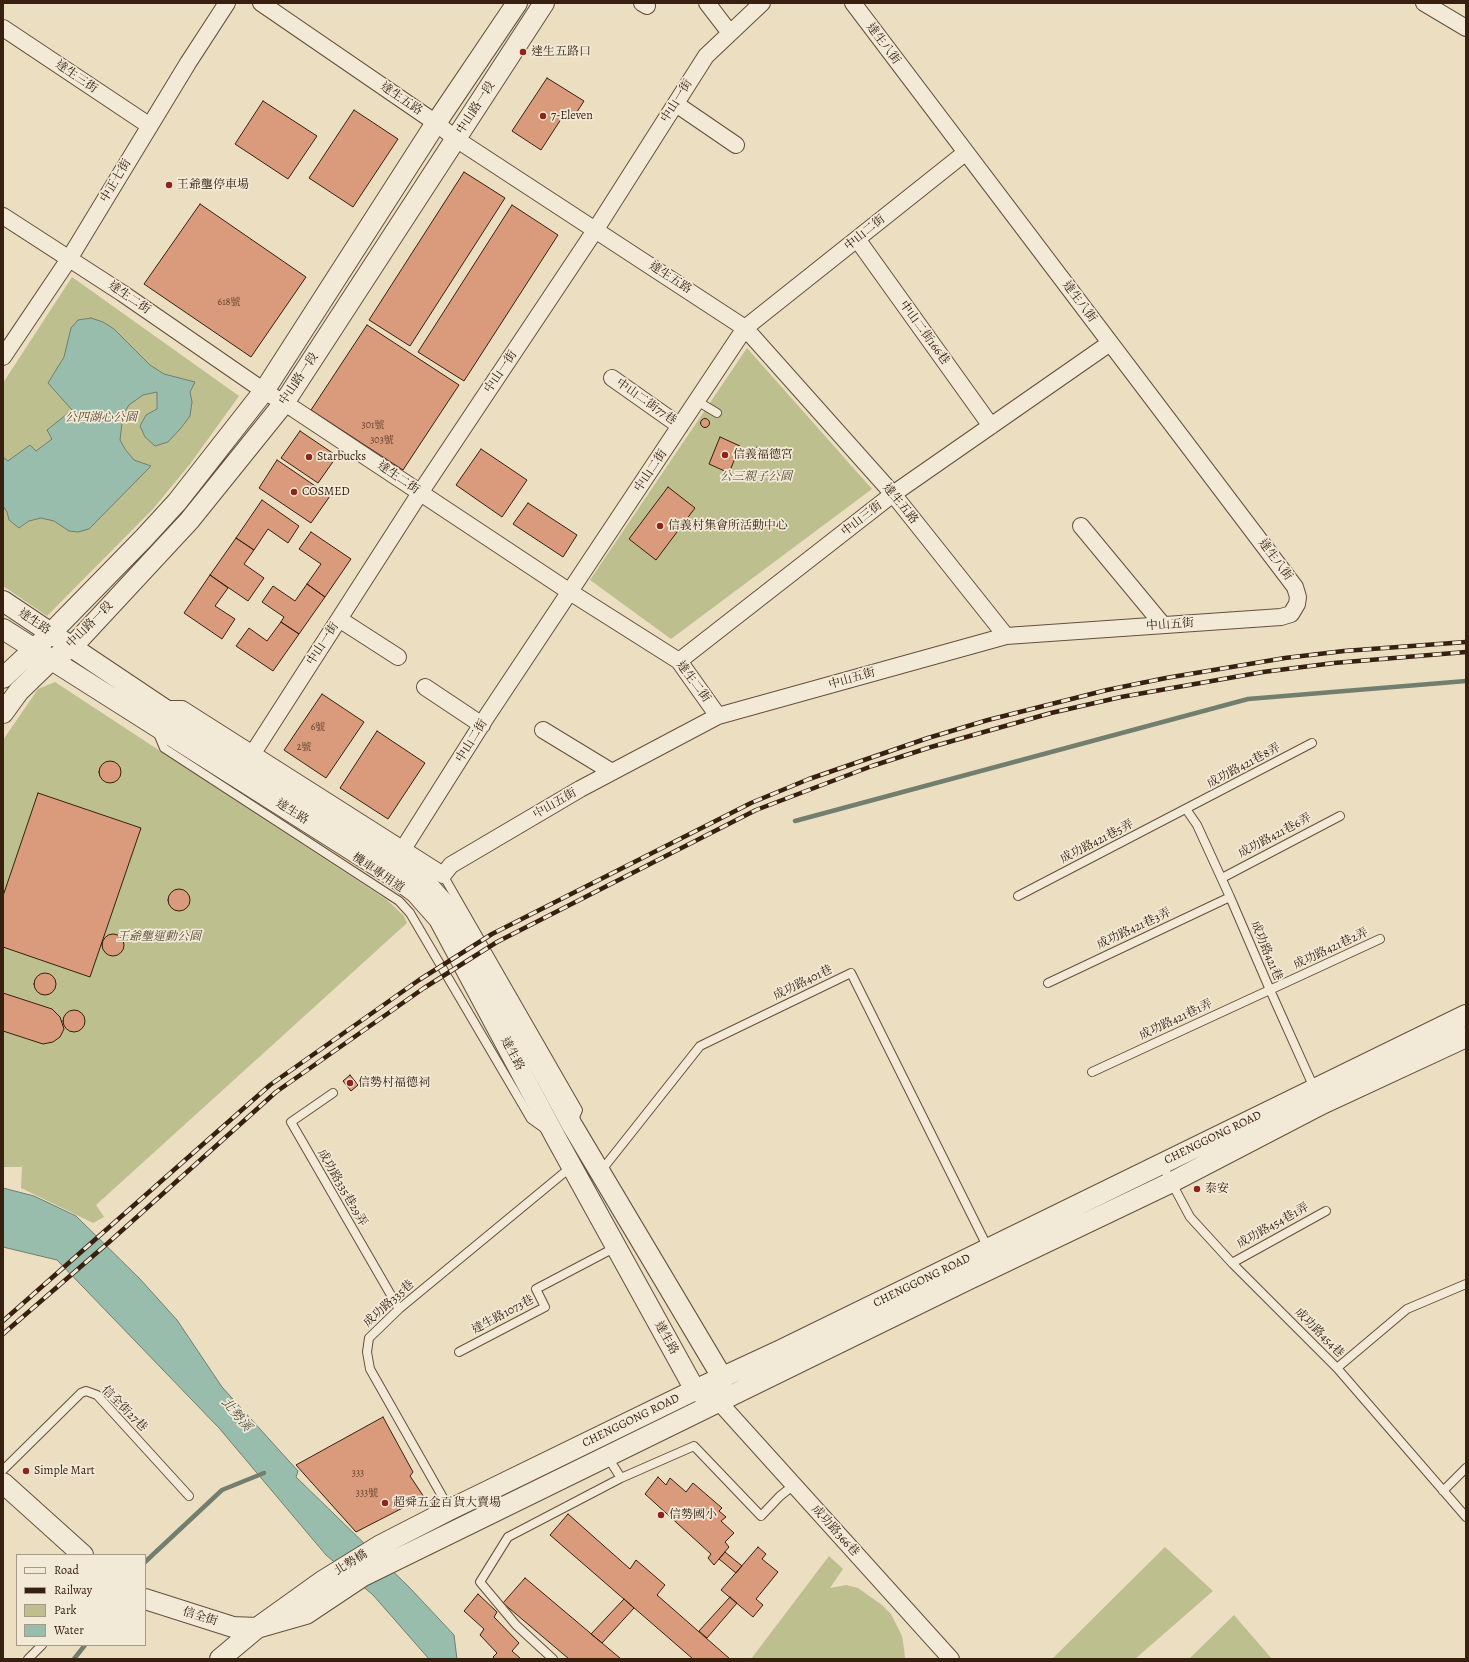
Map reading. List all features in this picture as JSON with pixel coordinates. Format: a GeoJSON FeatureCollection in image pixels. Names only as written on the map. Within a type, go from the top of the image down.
{"type":"FeatureCollection","features":[{"type":"Feature","properties":{"kind":"street","name":"中正七街"},"geometry":{"type":"LineString","coordinates":[[3,357],[69,259],[227,3]]}},
{"type":"Feature","properties":{"kind":"street","name":"達生五路"},"geometry":{"type":"LineString","coordinates":[[261,3],[436,123],[456,139],[596,229],[745,328],[893,494],[1006,636]]}},
{"type":"Feature","properties":{"kind":"street","name":"中山路一段"},"geometry":{"type":"LineString","coordinates":[[3,678],[50,634],[177,502],[264,391],[436,123],[517,3]]}},
{"type":"Feature","properties":{"kind":"street","name":"中山路一段"},"geometry":{"type":"LineString","coordinates":[[3,713],[19,692],[51,660],[72,646],[189,521],[284,403],[544,3]]}},
{"type":"Feature","properties":{"kind":"street"},"geometry":{"type":"LineString","coordinates":[[707,3],[730,33]]}},
{"type":"Feature","properties":{"kind":"street","name":"中山一街"},"geometry":{"type":"LineString","coordinates":[[253,753],[420,493],[596,229],[706,56],[762,3]]}},
{"type":"Feature","properties":{"kind":"street","name":"達生八街"},"geometry":{"type":"LineString","coordinates":[[853,3],[965,153],[1295,587],[1298,597],[1297,604]]}},
{"type":"Feature","properties":{"kind":"street"},"geometry":{"type":"LineString","coordinates":[[1424,3],[1466,28]]}},
{"type":"Feature","properties":{"kind":"street","name":"達生三街"},"geometry":{"type":"LineString","coordinates":[[3,28],[150,126]]}},
{"type":"Feature","properties":{"kind":"street"},"geometry":{"type":"LineString","coordinates":[[676,104],[736,145]]}},
{"type":"Feature","properties":{"kind":"street","name":"中山二街"},"geometry":{"type":"LineString","coordinates":[[403,849],[482,725],[745,328],[965,153]]}},
{"type":"Feature","properties":{"kind":"street","name":"達生二街"},"geometry":{"type":"LineString","coordinates":[[3,216],[122,293],[264,391],[570,592],[679,661],[718,716]]}},
{"type":"Feature","properties":{"kind":"street","name":"中山二街166巷"},"geometry":{"type":"LineString","coordinates":[[857,239],[991,426]]}},
{"type":"Feature","properties":{"kind":"street","name":"中山三街"},"geometry":{"type":"LineString","coordinates":[[679,661],[893,494],[1110,343]]}},
{"type":"Feature","properties":{"kind":"street","name":"中山二街77巷"},"geometry":{"type":"LineString","coordinates":[[612,378],[680,426]]}},
{"type":"Feature","properties":{"kind":"street"},"geometry":{"type":"LineString","coordinates":[[1081,526],[1163,625]]}},
{"type":"Feature","properties":{"kind":"street","name":"達生路"},"geometry":{"type":"LineString","coordinates":[[3,601],[50,634],[72,646],[160,717],[396,878],[416,893],[439,919],[556,1138],[695,1390]]}},
{"type":"Feature","properties":{"kind":"street","name":"中山五街"},"geometry":{"type":"LineString","coordinates":[[443,875],[451,865],[612,772],[718,716],[1006,636],[1281,617],[1292,614],[1297,604]]}},
{"type":"Feature","properties":{"kind":"street"},"geometry":{"type":"LineString","coordinates":[[339,619],[398,657]]}},
{"type":"Feature","properties":{"kind":"street","name":"達生路"},"geometry":{"type":"LineString","coordinates":[[3,629],[51,660],[160,717],[402,863],[425,882],[449,909],[530,1047],[572,1125],[722,1377]]}},
{"type":"Feature","properties":{"kind":"street"},"geometry":{"type":"LineString","coordinates":[[425,687],[482,725]]}},
{"type":"Feature","properties":{"kind":"street","name":"達生路"},"geometry":{"type":"LineString","coordinates":[[160,717],[182,709],[443,875]]}},
{"type":"Feature","properties":{"kind":"street"},"geometry":{"type":"LineString","coordinates":[[543,730],[612,772]]}},
{"type":"Feature","properties":{"kind":"street","name":"CHENGGONG ROAD"},"geometry":{"type":"LineString","coordinates":[[602,1447],[695,1390],[722,1377],[781,1350],[1172,1182],[1318,1096],[1466,1015]]}},
{"type":"Feature","properties":{"kind":"street","name":"CHENGGONG ROAD"},"geometry":{"type":"LineString","coordinates":[[379,1546],[454,1519],[602,1447],[719,1402],[963,1272],[988,1248],[1161,1163],[1318,1096],[1466,1037]]}},
{"type":"Feature","properties":{"kind":"street"},"geometry":{"type":"LineString","coordinates":[[695,1390],[719,1402],[722,1377]]}},
{"type":"Feature","properties":{"kind":"street","name":"成功路366巷"},"geometry":{"type":"LineString","coordinates":[[719,1402],[951,1659]]}},
{"type":"Feature","properties":{"kind":"street"},"geometry":{"type":"LineString","coordinates":[[3,1483],[82,1554]]}},
{"type":"Feature","properties":{"kind":"street","name":"CHENGGONG ROAD"},"geometry":{"type":"LineString","coordinates":[[391,1562],[454,1519]]}},
{"type":"Feature","properties":{"kind":"street","name":"北勢橋"},"geometry":{"type":"LineString","coordinates":[[257,1628],[324,1580],[379,1546]]}},
{"type":"Feature","properties":{"kind":"street","name":"北勢橋"},"geometry":{"type":"LineString","coordinates":[[257,1628],[306,1614],[363,1576],[391,1562]]}},
{"type":"Feature","properties":{"kind":"street","name":"信全街"},"geometry":{"type":"LineString","coordinates":[[146,1599],[233,1627],[257,1628]]}},
{"type":"Feature","properties":{"kind":"street"},"geometry":{"type":"LineString","coordinates":[[220,1659],[257,1628]]}},
{"type":"Feature","properties":{"kind":"lane"},"geometry":{"type":"LineString","coordinates":[[697,402],[717,413]]}},
{"type":"Feature","properties":{"kind":"lane","name":"成功路421巷8弄"},"geometry":{"type":"LineString","coordinates":[[1186,809],[1312,743]]}},
{"type":"Feature","properties":{"kind":"lane","name":"成功路421巷"},"geometry":{"type":"LineString","coordinates":[[1186,809],[1196,825],[1222,878],[1270,990],[1318,1096]]}},
{"type":"Feature","properties":{"kind":"lane","name":"成功路421巷5弄"},"geometry":{"type":"LineString","coordinates":[[1018,896],[1186,809]]}},
{"type":"Feature","properties":{"kind":"lane","name":"成功路421巷6弄"},"geometry":{"type":"LineString","coordinates":[[1222,878],[1340,816]]}},
{"type":"Feature","properties":{"kind":"lane"},"geometry":{"type":"LineString","coordinates":[[443,875],[578,1110],[572,1125]]}},
{"type":"Feature","properties":{"kind":"lane","name":"成功路421巷3弄"},"geometry":{"type":"LineString","coordinates":[[1048,983],[1230,897]]}},
{"type":"Feature","properties":{"kind":"lane","name":"成功路421巷2弄"},"geometry":{"type":"LineString","coordinates":[[1270,990],[1380,939]]}},
{"type":"Feature","properties":{"kind":"lane","name":"成功路401巷"},"geometry":{"type":"LineString","coordinates":[[600,1172],[700,1046],[850,974],[988,1248]]}},
{"type":"Feature","properties":{"kind":"lane","name":"成功路421巷1弄"},"geometry":{"type":"LineString","coordinates":[[1092,1072],[1270,990]]}},
{"type":"Feature","properties":{"kind":"lane","name":"成功路335巷29弄"},"geometry":{"type":"LineString","coordinates":[[333,1092],[291,1122],[399,1309]]}},
{"type":"Feature","properties":{"kind":"lane","name":"成功路454巷"},"geometry":{"type":"LineString","coordinates":[[1161,1163],[1190,1217],[1232,1263],[1337,1368],[1466,1517]]}},
{"type":"Feature","properties":{"kind":"lane","name":"成功路335巷"},"geometry":{"type":"LineString","coordinates":[[454,1519],[370,1369],[367,1352],[369,1338],[399,1309],[572,1167]]}},
{"type":"Feature","properties":{"kind":"lane","name":"成功路454巷1弄"},"geometry":{"type":"LineString","coordinates":[[1232,1263],[1326,1211]]}},
{"type":"Feature","properties":{"kind":"lane","name":"達生路1073巷"},"geometry":{"type":"LineString","coordinates":[[459,1352],[545,1307],[536,1290],[616,1247]]}},
{"type":"Feature","properties":{"kind":"lane"},"geometry":{"type":"LineString","coordinates":[[1337,1368],[1407,1309],[1466,1284]]}},
{"type":"Feature","properties":{"kind":"lane","name":"信全街27巷"},"geometry":{"type":"LineString","coordinates":[[3,1470],[81,1392],[86,1391],[97,1395],[189,1496]]}},
{"type":"Feature","properties":{"kind":"lane"},"geometry":{"type":"LineString","coordinates":[[553,1659],[516,1625],[480,1582],[508,1536],[621,1478],[694,1446],[761,1516],[780,1496],[794,1485]]}},
{"type":"Feature","properties":{"kind":"lane"},"geometry":{"type":"LineString","coordinates":[[602,1447],[621,1478]]}},
{"type":"Feature","properties":{"kind":"lane"},"geometry":{"type":"LineString","coordinates":[[1443,1491],[1466,1468]]}},
{"type":"Feature","properties":{"kind":"lane"},"geometry":{"type":"LineString","coordinates":[[28,1659],[41,1646]]}},
{"type":"Feature","properties":{"kind":"green space","name":"公四湖心公園"},"geometry":{"type":"Polygon","coordinates":[[[72,277],[239,396],[190,464],[153,509],[47,616],[3,586],[3,383],[72,277]]]}},
{"type":"Feature","properties":{"kind":"green space","name":"公三親子公園"},"geometry":{"type":"Polygon","coordinates":[[[747,348],[872,489],[671,639],[590,580],[747,348]]]}},
{"type":"Feature","properties":{"kind":"green space","name":"王爺壟運動公園"},"geometry":{"type":"Polygon","coordinates":[[[55,682],[387,900],[404,916],[407,923],[96,1205],[104,1217],[93,1223],[21,1188],[22,1167],[3,1167],[3,740],[38,689],[55,682]]]}},
{"type":"Feature","properties":{"kind":"green space"},"geometry":{"type":"Polygon","coordinates":[[[1165,1547],[1213,1591],[1135,1659],[1052,1659],[1165,1547]]]}},
{"type":"Feature","properties":{"kind":"green space"},"geometry":{"type":"Polygon","coordinates":[[[829,1556],[843,1569],[830,1588],[846,1585],[858,1588],[882,1605],[891,1614],[902,1636],[905,1659],[751,1659],[829,1556]]]}},
{"type":"Feature","properties":{"kind":"green space"},"geometry":{"type":"Polygon","coordinates":[[[1234,1615],[1272,1659],[1189,1659],[1234,1615]]]}},
{"type":"Feature","properties":{"kind":"water"},"geometry":{"type":"Polygon","coordinates":[[[91,318],[103,322],[114,329],[150,365],[164,374],[195,382],[190,392],[192,402],[190,416],[168,442],[155,446],[145,437],[140,426],[146,415],[157,409],[157,392],[143,395],[129,405],[123,415],[120,440],[134,460],[151,466],[89,529],[78,532],[69,531],[54,521],[41,518],[29,521],[19,528],[9,520],[7,512],[3,506],[3,457],[8,461],[30,445],[36,451],[52,439],[47,430],[72,410],[48,383],[64,357],[71,328],[78,320],[91,318]]]}},
{"type":"Feature","properties":{"kind":"water","name":"北勢溪"},"geometry":{"type":"Polygon","coordinates":[[[3,1188],[34,1196],[76,1216],[140,1279],[177,1320],[222,1387],[298,1471],[296,1477],[409,1587],[454,1635],[457,1659],[429,1659],[373,1595],[326,1555],[219,1428],[57,1260],[3,1247],[3,1188]]]}},
{"type":"Feature","properties":{"kind":"building","name":"7-Eleven"},"geometry":{"type":"Polygon","coordinates":[[[547,78],[584,101],[573,118],[565,113],[541,150],[512,131],[547,78]]]}},
{"type":"Feature","properties":{"kind":"building"},"geometry":{"type":"Polygon","coordinates":[[[263,101],[317,136],[288,179],[235,144],[263,101]]]}},
{"type":"Feature","properties":{"kind":"building"},"geometry":{"type":"Polygon","coordinates":[[[354,110],[398,139],[353,207],[309,178],[354,110]]]}},
{"type":"Feature","properties":{"kind":"building"},"geometry":{"type":"Polygon","coordinates":[[[464,172],[505,198],[410,346],[369,320],[464,172]]]}},
{"type":"Feature","properties":{"kind":"building"},"geometry":{"type":"Polygon","coordinates":[[[200,204],[306,277],[251,357],[144,284],[200,204]]]}},
{"type":"Feature","properties":{"kind":"building"},"geometry":{"type":"Polygon","coordinates":[[[512,205],[558,235],[464,381],[418,352],[512,205]]]}},
{"type":"Feature","properties":{"kind":"building"},"geometry":{"type":"Polygon","coordinates":[[[367,325],[459,385],[403,470],[311,410],[367,325]]]}},
{"type":"Feature","properties":{"kind":"building"},"geometry":{"type":"Polygon","coordinates":[[[703,419],[707,419],[709,423],[707,427],[703,427],[701,425],[701,421],[703,419]]]}},
{"type":"Feature","properties":{"kind":"building","name":"Starbucks"},"geometry":{"type":"Polygon","coordinates":[[[300,431],[337,456],[318,483],[281,458],[300,431]]]}},
{"type":"Feature","properties":{"kind":"building","name":"信義福德宮"},"geometry":{"type":"Polygon","coordinates":[[[720,437],[740,446],[729,473],[709,464],[720,437]]]}},
{"type":"Feature","properties":{"kind":"building"},"geometry":{"type":"Polygon","coordinates":[[[756,447],[760,447],[762,451],[760,455],[756,455],[754,453],[754,449],[756,447]]]}},
{"type":"Feature","properties":{"kind":"building"},"geometry":{"type":"Polygon","coordinates":[[[481,449],[527,480],[502,517],[456,485],[481,449]]]}},
{"type":"Feature","properties":{"kind":"building","name":"COSMED"},"geometry":{"type":"Polygon","coordinates":[[[277,460],[330,496],[311,523],[259,488],[277,460]]]}},
{"type":"Feature","properties":{"kind":"building","name":"信義村集會所活動中心"},"geometry":{"type":"Polygon","coordinates":[[[668,487],[695,508],[656,560],[629,539],[668,487]]]}},
{"type":"Feature","properties":{"kind":"building"},"geometry":{"type":"Polygon","coordinates":[[[262,500],[299,526],[288,543],[268,529],[254,550],[236,538],[262,500]]]}},
{"type":"Feature","properties":{"kind":"building"},"geometry":{"type":"Polygon","coordinates":[[[528,503],[577,535],[563,557],[513,524],[528,503]]]}},
{"type":"Feature","properties":{"kind":"building"},"geometry":{"type":"Polygon","coordinates":[[[311,532],[351,559],[325,597],[307,584],[321,564],[299,549],[311,532]]]}},
{"type":"Feature","properties":{"kind":"building"},"geometry":{"type":"Polygon","coordinates":[[[236,538],[254,550],[244,564],[264,578],[248,601],[210,575],[236,538]]]}},
{"type":"Feature","properties":{"kind":"building"},"geometry":{"type":"Polygon","coordinates":[[[210,575],[228,588],[215,606],[235,619],[222,639],[184,613],[210,575]]]}},
{"type":"Feature","properties":{"kind":"building"},"geometry":{"type":"Polygon","coordinates":[[[307,584],[325,597],[299,634],[281,622],[284,617],[262,602],[273,586],[295,601],[307,584]]]}},
{"type":"Feature","properties":{"kind":"building"},"geometry":{"type":"Polygon","coordinates":[[[281,622],[299,634],[273,671],[236,646],[249,628],[267,641],[281,622]]]}},
{"type":"Feature","properties":{"kind":"building"},"geometry":{"type":"Polygon","coordinates":[[[322,694],[364,722],[326,778],[284,750],[322,694]]]}},
{"type":"Feature","properties":{"kind":"building"},"geometry":{"type":"Polygon","coordinates":[[[377,731],[425,763],[388,819],[340,788],[377,731]]]}},
{"type":"Feature","properties":{"kind":"building"},"geometry":{"type":"Polygon","coordinates":[[[110,761],[118,764],[121,772],[118,780],[110,783],[102,780],[99,772],[102,764],[110,761]]]}},
{"type":"Feature","properties":{"kind":"building"},"geometry":{"type":"Polygon","coordinates":[[[38,793],[141,828],[90,977],[3,947],[3,896],[38,793]]]}},
{"type":"Feature","properties":{"kind":"building"},"geometry":{"type":"Polygon","coordinates":[[[179,889],[187,892],[190,900],[187,908],[179,911],[171,908],[168,900],[171,892],[179,889]]]}},
{"type":"Feature","properties":{"kind":"building"},"geometry":{"type":"Polygon","coordinates":[[[113,934],[121,937],[124,945],[121,953],[113,956],[105,953],[102,945],[105,937],[113,934]]]}},
{"type":"Feature","properties":{"kind":"building"},"geometry":{"type":"Polygon","coordinates":[[[45,973],[53,976],[56,984],[53,992],[45,995],[37,992],[34,984],[37,976],[45,973]]]}},
{"type":"Feature","properties":{"kind":"building"},"geometry":{"type":"Polygon","coordinates":[[[3,993],[52,1009],[60,1017],[64,1029],[60,1037],[53,1042],[43,1044],[3,1031],[3,993]]]}},
{"type":"Feature","properties":{"kind":"building"},"geometry":{"type":"Polygon","coordinates":[[[74,1010],[82,1013],[85,1021],[82,1029],[74,1032],[66,1029],[63,1021],[66,1013],[74,1010]]]}},
{"type":"Feature","properties":{"kind":"building","name":"信勢村福德祠"},"geometry":{"type":"Polygon","coordinates":[[[350,1075],[358,1085],[351,1091],[343,1081],[350,1075]]]}},
{"type":"Feature","properties":{"kind":"building"},"geometry":{"type":"Polygon","coordinates":[[[383,1417],[413,1472],[410,1476],[424,1497],[356,1532],[296,1465],[383,1417]]]}},
{"type":"Feature","properties":{"kind":"building"},"geometry":{"type":"Polygon","coordinates":[[[658,1477],[666,1485],[670,1478],[686,1492],[693,1483],[722,1508],[719,1511],[726,1517],[721,1521],[734,1533],[725,1542],[729,1547],[714,1565],[708,1558],[711,1554],[645,1494],[658,1477]]]}},
{"type":"Feature","properties":{"kind":"building"},"geometry":{"type":"Polygon","coordinates":[[[568,1514],[630,1569],[636,1560],[665,1585],[657,1595],[730,1659],[693,1659],[550,1535],[568,1514]]]}},
{"type":"Feature","properties":{"kind":"building"},"geometry":{"type":"Polygon","coordinates":[[[758,1547],[766,1554],[762,1559],[778,1572],[756,1599],[763,1605],[753,1617],[721,1590],[758,1547]]]}},
{"type":"Feature","properties":{"kind":"building"},"geometry":{"type":"Polygon","coordinates":[[[725,1552],[742,1566],[736,1573],[719,1559],[725,1552]]]}},
{"type":"Feature","properties":{"kind":"building"},"geometry":{"type":"Polygon","coordinates":[[[525,1578],[621,1659],[569,1659],[503,1603],[525,1578]]]}},
{"type":"Feature","properties":{"kind":"building"},"geometry":{"type":"Polygon","coordinates":[[[478,1594],[497,1612],[494,1617],[519,1643],[512,1651],[521,1659],[495,1659],[493,1657],[497,1653],[480,1635],[484,1629],[464,1611],[478,1594]]]}},
{"type":"Feature","properties":{"kind":"building"},"geometry":{"type":"Polygon","coordinates":[[[730,1597],[737,1603],[707,1638],[699,1631],[730,1597]]]}},
{"type":"Feature","properties":{"kind":"building"},"geometry":{"type":"Polygon","coordinates":[[[624,1599],[634,1608],[602,1643],[591,1634],[624,1599]]]}},
{"type":"Feature","properties":{"kind":"waterway"},"geometry":{"type":"LineString","coordinates":[[795,821],[1248,699],[1466,681]]}},
{"type":"Feature","properties":{"kind":"waterway"},"geometry":{"type":"LineString","coordinates":[[146,1561],[222,1490],[264,1473]]}},
{"type":"Feature","properties":{"kind":"waterway"},"geometry":{"type":"LineString","coordinates":[[74,1659],[84,1646]]}},
{"type":"Feature","properties":{"kind":"railway"},"geometry":{"type":"LineString","coordinates":[[3,1321],[270,1085],[419,980],[492,934],[751,803],[809,779],[928,738],[988,720],[1107,690],[1166,678],[1285,658],[1344,651],[1466,642]]}},
{"type":"Feature","properties":{"kind":"railway"},"geometry":{"type":"LineString","coordinates":[[3,1334],[108,1243],[276,1092],[424,988],[497,942],[756,810],[872,766],[931,747],[1051,713],[1121,697],[1263,672],[1334,663],[1466,652]]}},
{"type":"Feature","properties":{"kind":"place","name":"達生五路口"},"geometry":{"type":"Point","coordinates":[523,52]}},
{"type":"Feature","properties":{"kind":"place","name":"7-Eleven"},"geometry":{"type":"Point","coordinates":[543,116]}},
{"type":"Feature","properties":{"kind":"place","name":"王爺壟停車場"},"geometry":{"type":"Point","coordinates":[169,185]}},
{"type":"Feature","properties":{"kind":"place","name":"信義福德宮"},"geometry":{"type":"Point","coordinates":[725,455]}},
{"type":"Feature","properties":{"kind":"place","name":"Starbucks"},"geometry":{"type":"Point","coordinates":[309,457]}},
{"type":"Feature","properties":{"kind":"place","name":"COSMED"},"geometry":{"type":"Point","coordinates":[294,492]}},
{"type":"Feature","properties":{"kind":"place","name":"信義村集會所活動中心"},"geometry":{"type":"Point","coordinates":[660,526]}},
{"type":"Feature","properties":{"kind":"place","name":"信勢村福德祠"},"geometry":{"type":"Point","coordinates":[350,1083]}},
{"type":"Feature","properties":{"kind":"place","name":"泰安"},"geometry":{"type":"Point","coordinates":[1197,1189]}},
{"type":"Feature","properties":{"kind":"place","name":"Simple Mart"},"geometry":{"type":"Point","coordinates":[26,1471]}},
{"type":"Feature","properties":{"kind":"place","name":"超舜五金百貨大賣場"},"geometry":{"type":"Point","coordinates":[385,1503]}},
{"type":"Feature","properties":{"kind":"place","name":"信勢國小"},"geometry":{"type":"Point","coordinates":[661,1515]}}]}
